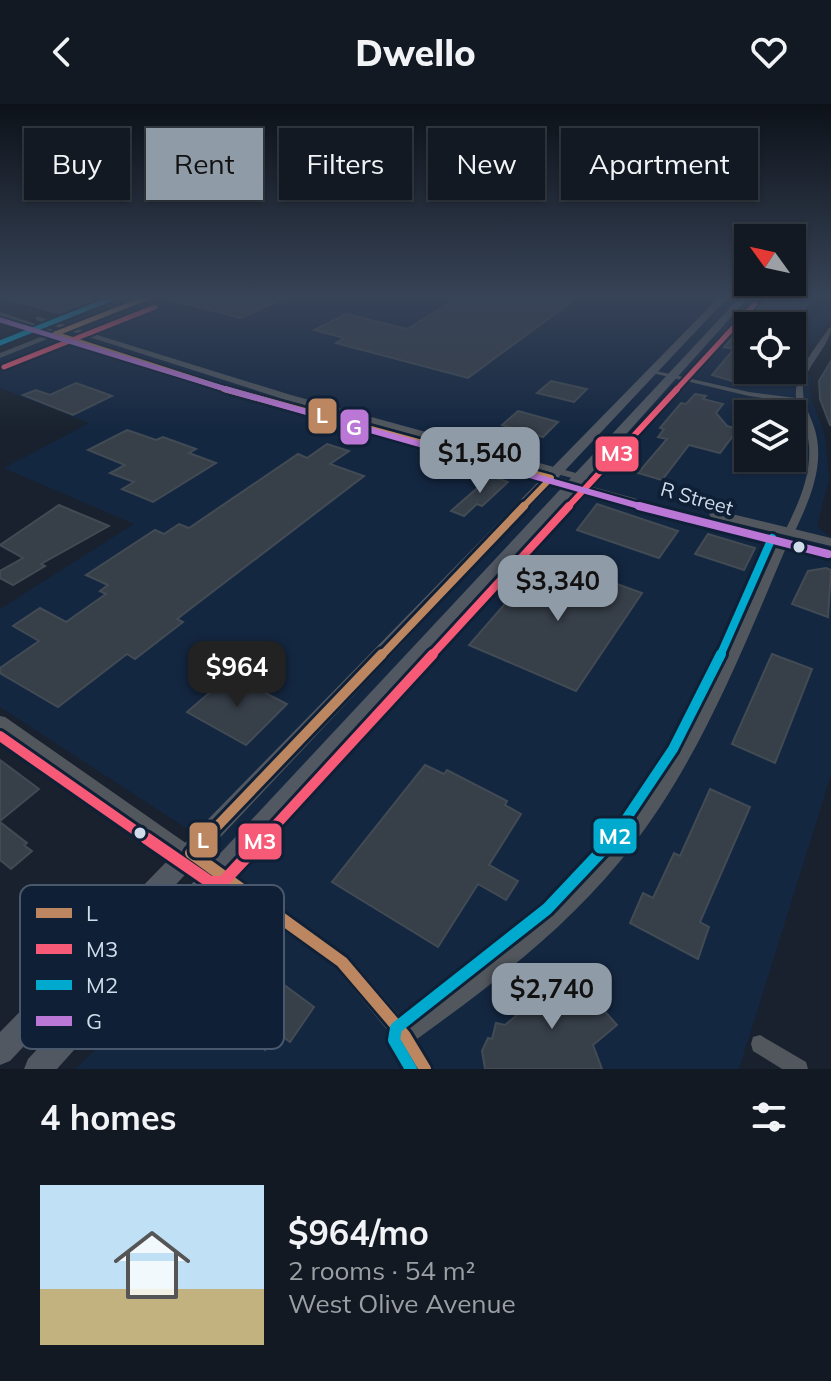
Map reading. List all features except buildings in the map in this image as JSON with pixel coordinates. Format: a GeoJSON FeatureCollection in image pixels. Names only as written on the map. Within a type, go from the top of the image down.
{"type":"FeatureCollection","features":[{"type":"Feature","properties":{"kind":"main road"},"geometry":{"type":"LineString","coordinates":[[160,885],[682,341]]}},
{"type":"Feature","properties":{"kind":"main road"},"geometry":{"type":"LineString","coordinates":[[205,885],[704,341]]}},
{"type":"Feature","properties":{"kind":"main road"},"geometry":{"type":"LineString","coordinates":[[0,1051],[20,1030]]}},
{"type":"Feature","properties":{"kind":"main road"},"geometry":{"type":"LineString","coordinates":[[38,1069],[56,1049]]}},
{"type":"Feature","properties":{"kind":"street"},"geometry":{"type":"LineString","coordinates":[[0,356],[37,341]]}},
{"type":"Feature","properties":{"kind":"street"},"geometry":{"type":"LineString","coordinates":[[76,341],[202,383],[328,418],[341,418],[407,435]]}},
{"type":"Feature","properties":{"kind":"street","name":"R Street"},"geometry":{"type":"LineString","coordinates":[[110,341],[416,438],[462,444],[554,474]]}},
{"type":"Feature","properties":{"kind":"street"},"geometry":{"type":"LineString","coordinates":[[800,400],[800,382],[823,341]]}},
{"type":"Feature","properties":{"kind":"street"},"geometry":{"type":"LineString","coordinates":[[815,354],[831,357]]}},
{"type":"Feature","properties":{"kind":"street"},"geometry":{"type":"LineString","coordinates":[[146,364],[216,376]]}},
{"type":"Feature","properties":{"kind":"street"},"geometry":{"type":"LineString","coordinates":[[652,372],[749,394],[793,400]]}},
{"type":"Feature","properties":{"kind":"street"},"geometry":{"type":"LineString","coordinates":[[202,383],[223,383],[287,397]]}},
{"type":"Feature","properties":{"kind":"street"},"geometry":{"type":"LineString","coordinates":[[405,1036],[504,962],[583,889],[626,841],[670,777],[744,632],[809,493],[815,468],[812,434],[806,418]]}},
{"type":"Feature","properties":{"kind":"street","name":"R Street"},"geometry":{"type":"LineString","coordinates":[[407,435],[554,474],[712,523],[831,542]]}},
{"type":"Feature","properties":{"kind":"street","name":"R Street"},"geometry":{"type":"LineString","coordinates":[[578,481],[707,513],[831,553]]}},
{"type":"Feature","properties":{"kind":"street"},"geometry":{"type":"LineString","coordinates":[[0,721],[235,885]]}},
{"type":"Feature","properties":{"kind":"street"},"geometry":{"type":"LineString","coordinates":[[284,920],[342,962],[405,1036],[425,1069]]}},
{"type":"Feature","properties":{"kind":"street"},"geometry":{"type":"LineString","coordinates":[[760,1044],[799,1069]]}},
{"type":"Feature","properties":{"kind":"shaded area"},"geometry":{"type":"Polygon","coordinates":[[[31,341],[734,341],[734,384],[806,384],[806,374],[812,377],[809,393],[825,435],[829,479],[817,526],[831,538],[831,775],[739,1069],[75,1069],[96,1049],[284,1049],[284,885],[218,885],[186,828],[0,707],[0,609],[134,524],[4,468],[89,423],[0,388],[0,357],[31,341]]]}},
{"type":"Feature","properties":{"kind":"shaded area"},"geometry":{"type":"Polygon","coordinates":[[[806,341],[814,341],[806,352],[806,341]]]}},
{"type":"Feature","properties":{"kind":"transit line","name":"M2"},"geometry":{"type":"LineString","coordinates":[[0,343],[5,341]]}},
{"type":"Feature","properties":{"kind":"transit line","name":"M3"},"geometry":{"type":"LineString","coordinates":[[4,367],[69,341]]}},
{"type":"Feature","properties":{"kind":"transit line","name":"G"},"geometry":{"type":"LineString","coordinates":[[69,341],[412,444],[619,502],[828,554]]}},
{"type":"Feature","properties":{"kind":"transit line","name":"L"},"geometry":{"type":"LineString","coordinates":[[76,341],[202,383],[551,478],[191,853],[235,885]]}},
{"type":"Feature","properties":{"kind":"transit line","name":"M3"},"geometry":{"type":"LineString","coordinates":[[0,736],[210,882],[223,882],[721,341]]}},
{"type":"Feature","properties":{"kind":"transit line","name":"M2"},"geometry":{"type":"LineString","coordinates":[[411,1069],[394,1040],[396,1028],[498,950],[571,887],[622,827],[649,789],[695,708],[772,538]]}},
{"type":"Feature","properties":{"kind":"transit line","name":"L"},"geometry":{"type":"LineString","coordinates":[[284,920],[342,962],[405,1036],[425,1069]]}}]}
